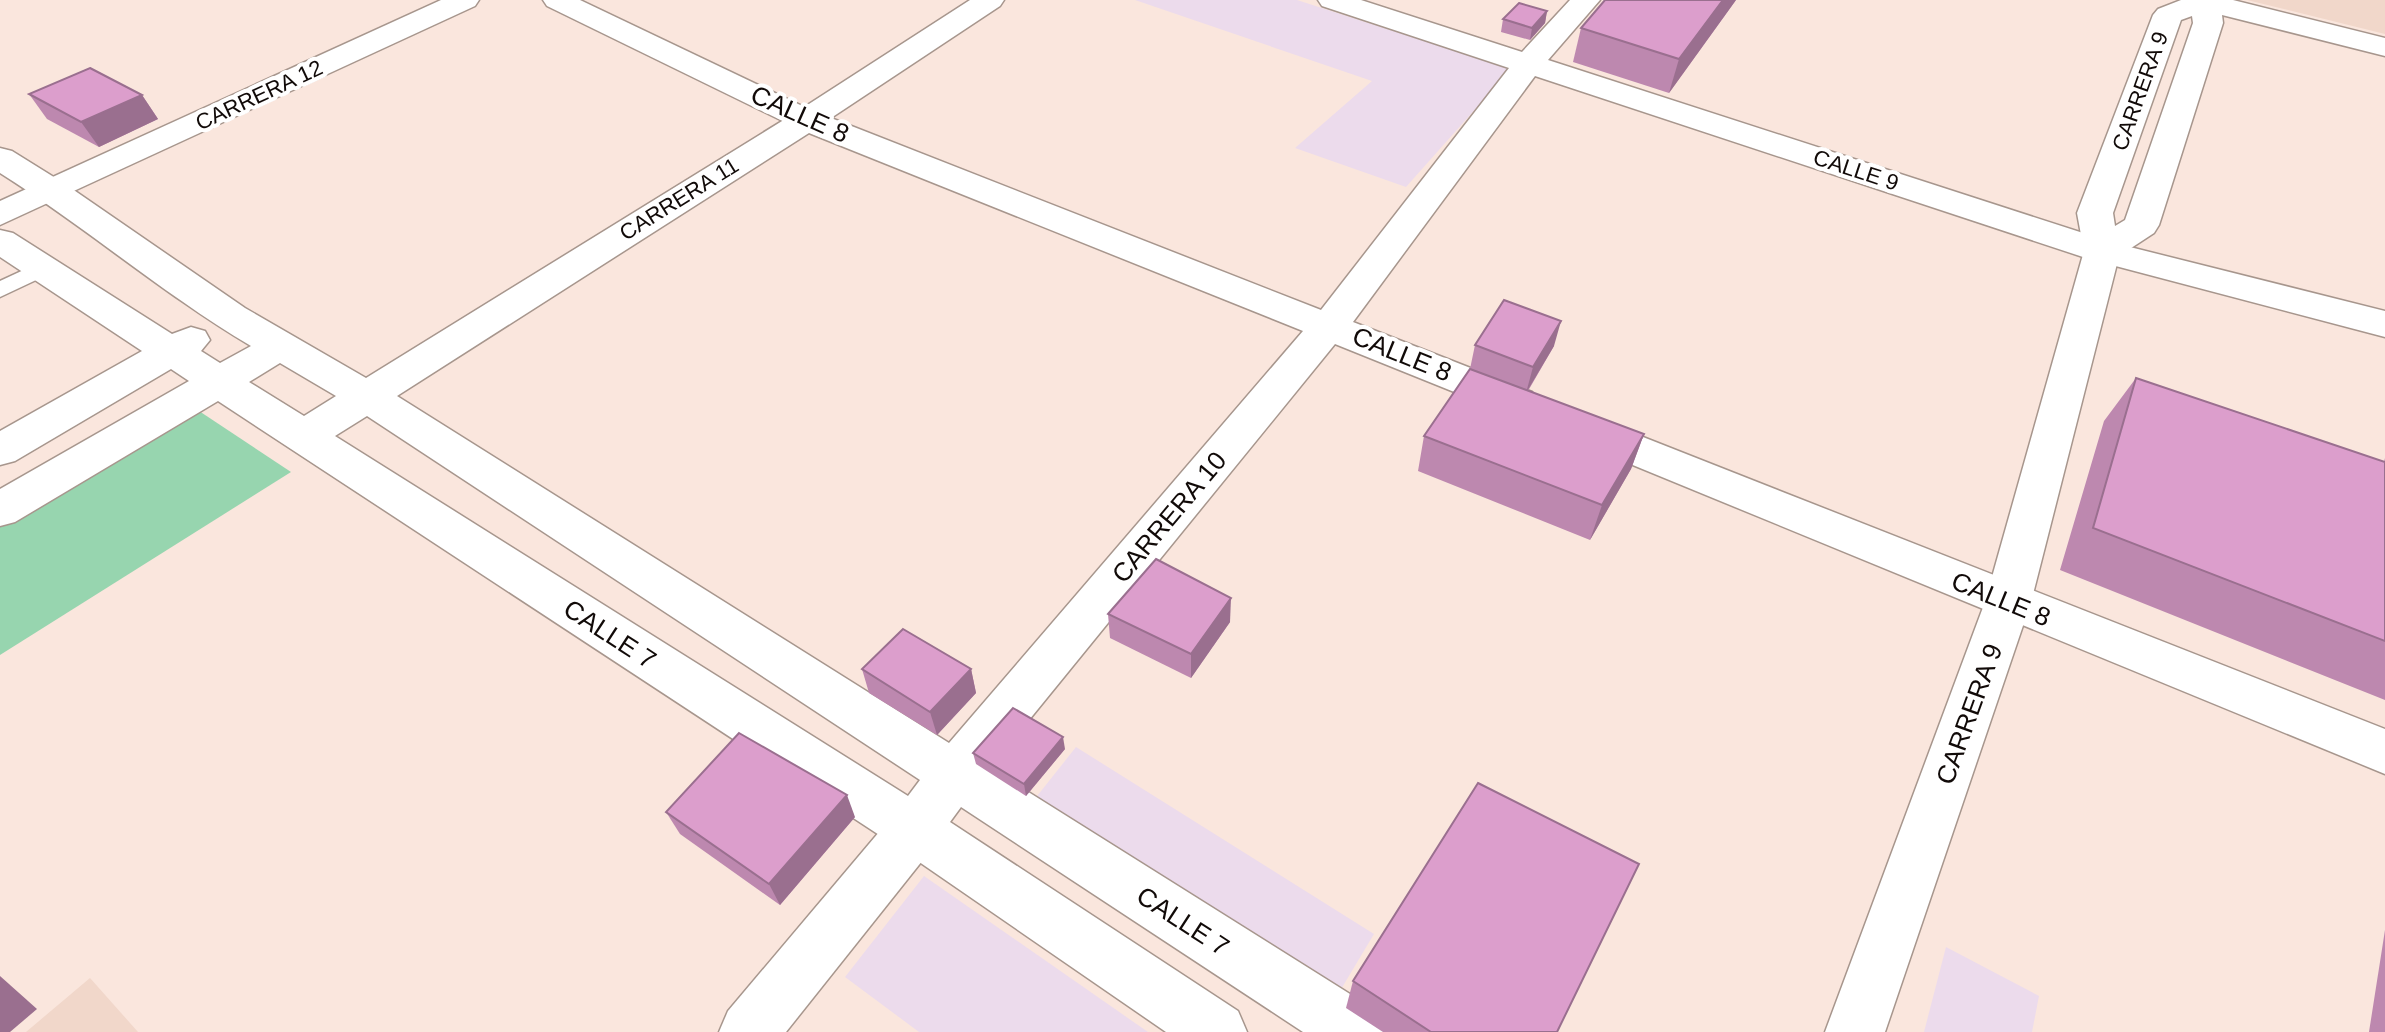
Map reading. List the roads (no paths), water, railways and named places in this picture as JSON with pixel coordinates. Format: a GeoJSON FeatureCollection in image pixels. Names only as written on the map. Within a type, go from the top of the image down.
{"type":"FeatureCollection","features":[{"type":"Feature","properties":{"kind":"main road","name":"CARRERA 12"},"geometry":{"type":"LineString","coordinates":[[0,214],[465,0]]}},
{"type":"Feature","properties":{"kind":"main road","name":"CALLE 8"},"geometry":{"type":"LineString","coordinates":[[557,0],[806,120],[1330,325],[2385,752]]}},
{"type":"Feature","properties":{"kind":"main road","name":"CARRERA 11"},"geometry":{"type":"LineString","coordinates":[[302,437],[806,120],[990,0]]}},
{"type":"Feature","properties":{"kind":"main road","name":"CALLE 9"},"geometry":{"type":"LineString","coordinates":[[1332,0],[2102,251],[2385,324]]}},
{"type":"Feature","properties":{"kind":"main road","name":"CARRERA 10"},"geometry":{"type":"LineString","coordinates":[[749,1032],[915,829],[954,774],[1330,325],[1529,63],[1586,0]]}},
{"type":"Feature","properties":{"kind":"main road"},"geometry":{"type":"LineString","coordinates":[[2203,0],[2385,47]]}},
{"type":"Feature","properties":{"kind":"main road","name":"CARRERA 9"},"geometry":{"type":"LineString","coordinates":[[1855,1032],[2008,602],[2102,251],[2095,213],[2168,15],[2203,0],[2208,23],[2141,225],[2102,251]]}},
{"type":"Feature","properties":{"kind":"main road"},"geometry":{"type":"LineString","coordinates":[[2152,58],[2192,71]]}},
{"type":"Feature","properties":{"kind":"main road"},"geometry":{"type":"LineString","coordinates":[[2125,132],[2168,144]]}},
{"type":"Feature","properties":{"kind":"main road"},"geometry":{"type":"LineString","coordinates":[[0,158],[53,191]]}},
{"type":"Feature","properties":{"kind":"main road","name":"CALLE 7"},"geometry":{"type":"LineString","coordinates":[[53,191],[231,317],[365,395],[1356,1032]]}},
{"type":"Feature","properties":{"kind":"main road","name":"CALLE 7"},"geometry":{"type":"LineString","coordinates":[[0,241],[915,829],[1217,1032]]}},
{"type":"Feature","properties":{"kind":"main road"},"geometry":{"type":"LineString","coordinates":[[0,450],[231,317]]}},
{"type":"Feature","properties":{"kind":"main road"},"geometry":{"type":"LineString","coordinates":[[0,510],[280,346]]}},
{"type":"Feature","properties":{"kind":"lane"},"geometry":{"type":"LineString","coordinates":[[0,290],[43,268]]}}]}
